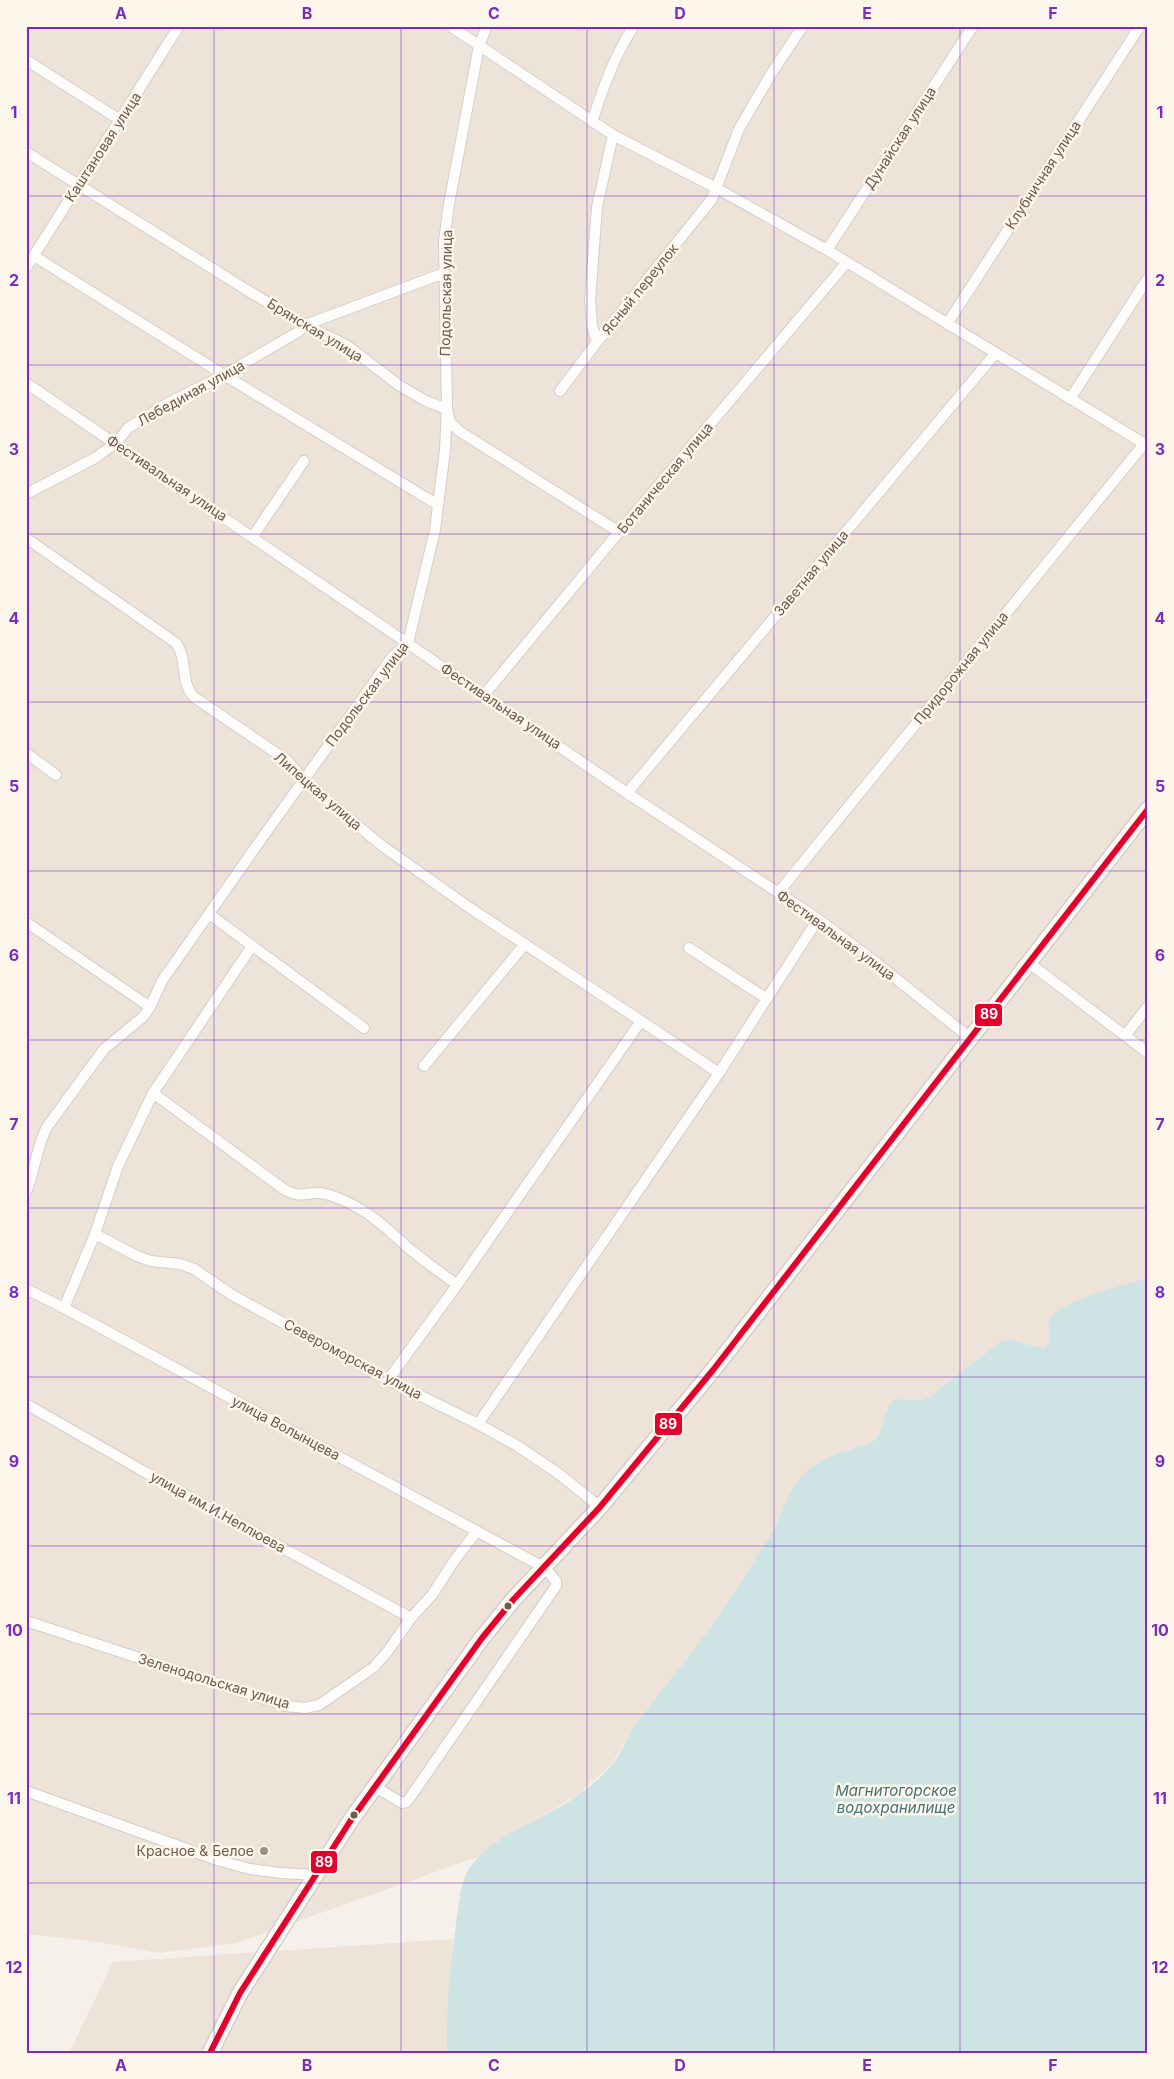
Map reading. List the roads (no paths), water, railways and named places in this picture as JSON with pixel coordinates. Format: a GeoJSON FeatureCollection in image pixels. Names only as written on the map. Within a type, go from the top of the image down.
{"type":"FeatureCollection","features":[{"type":"Feature","properties":{"kind":"main road"},"geometry":{"type":"LineString","coordinates":[[210,2053],[240,1992],[316,1874],[375,1787],[482,1638],[513,1600],[545,1568],[600,1507],[713,1370],[1148,809]]}},
{"type":"Feature","properties":{"kind":"street","name":"Каштановая улица"},"geometry":{"type":"LineString","coordinates":[[26,268],[179,26]]}},
{"type":"Feature","properties":{"kind":"street"},"geometry":{"type":"LineString","coordinates":[[450,26],[613,135],[716,188],[827,250],[1146,445]]}},
{"type":"Feature","properties":{"kind":"street","name":"Подольская улица"},"geometry":{"type":"LineString","coordinates":[[26,1192],[31,1181],[39,1141],[46,1127],[104,1049],[132,1027],[150,1007],[162,982],[303,780],[393,656],[408,643],[435,530],[445,450],[447,409],[444,242],[449,204],[479,46],[487,26]]}},
{"type":"Feature","properties":{"kind":"street"},"geometry":{"type":"LineString","coordinates":[[592,122],[617,54],[634,26]]}},
{"type":"Feature","properties":{"kind":"street","name":"Ясный переулок"},"geometry":{"type":"LineString","coordinates":[[598,342],[712,199],[740,129],[751,107],[803,26]]}},
{"type":"Feature","properties":{"kind":"street","name":"Дунайская улица"},"geometry":{"type":"LineString","coordinates":[[827,250],[973,26]]}},
{"type":"Feature","properties":{"kind":"street","name":"Клубничная улица"},"geometry":{"type":"LineString","coordinates":[[947,324],[1140,26]]}},
{"type":"Feature","properties":{"kind":"street"},"geometry":{"type":"LineString","coordinates":[[26,60],[120,120]]}},
{"type":"Feature","properties":{"kind":"street","name":"Ясный переулок"},"geometry":{"type":"LineString","coordinates":[[598,342],[592,326],[590,300],[597,207],[613,135]]}},
{"type":"Feature","properties":{"kind":"street","name":"Брянская улица"},"geometry":{"type":"LineString","coordinates":[[26,152],[305,325],[346,345],[400,386],[426,401],[447,409]]}},
{"type":"Feature","properties":{"kind":"street"},"geometry":{"type":"LineString","coordinates":[[34,256],[224,375],[438,505]]}},
{"type":"Feature","properties":{"kind":"street","name":"Ботаническая улица"},"geometry":{"type":"LineString","coordinates":[[484,694],[847,262]]}},
{"type":"Feature","properties":{"kind":"street","name":"Лебединая улица"},"geometry":{"type":"LineString","coordinates":[[26,494],[78,468],[116,443],[128,428],[168,403],[224,375],[298,332],[305,325],[444,273]]}},
{"type":"Feature","properties":{"kind":"street"},"geometry":{"type":"LineString","coordinates":[[1070,399],[1148,278]]}},
{"type":"Feature","properties":{"kind":"street"},"geometry":{"type":"LineString","coordinates":[[560,391],[598,342]]}},
{"type":"Feature","properties":{"kind":"street","name":"Заветная улица"},"geometry":{"type":"LineString","coordinates":[[627,793],[995,354]]}},
{"type":"Feature","properties":{"kind":"street","name":"Фестивальная улица"},"geometry":{"type":"LineString","coordinates":[[26,383],[253,536],[627,793],[818,919],[970,1038]]}},
{"type":"Feature","properties":{"kind":"street"},"geometry":{"type":"LineString","coordinates":[[447,409],[450,422],[459,431],[619,532]]}},
{"type":"Feature","properties":{"kind":"street","name":"Придорожная улица"},"geometry":{"type":"LineString","coordinates":[[778,893],[1146,445]]}},
{"type":"Feature","properties":{"kind":"street"},"geometry":{"type":"LineString","coordinates":[[253,536],[304,461]]}},
{"type":"Feature","properties":{"kind":"street","name":"Липецкая улица"},"geometry":{"type":"LineString","coordinates":[[26,538],[176,643],[181,652],[189,692],[289,762],[303,780],[381,845],[525,944],[719,1073]]}},
{"type":"Feature","properties":{"kind":"street"},"geometry":{"type":"LineString","coordinates":[[26,753],[56,775]]}},
{"type":"Feature","properties":{"kind":"street"},"geometry":{"type":"LineString","coordinates":[[209,914],[364,1028]]}},
{"type":"Feature","properties":{"kind":"street"},"geometry":{"type":"LineString","coordinates":[[478,1424],[719,1073],[818,919]]}},
{"type":"Feature","properties":{"kind":"street"},"geometry":{"type":"LineString","coordinates":[[26,922],[150,1007]]}},
{"type":"Feature","properties":{"kind":"street"},"geometry":{"type":"LineString","coordinates":[[424,1066],[525,944]]}},
{"type":"Feature","properties":{"kind":"street"},"geometry":{"type":"LineString","coordinates":[[64,1308],[95,1234],[118,1166],[153,1093],[252,946]]}},
{"type":"Feature","properties":{"kind":"street"},"geometry":{"type":"LineString","coordinates":[[689,948],[767,998]]}},
{"type":"Feature","properties":{"kind":"street"},"geometry":{"type":"LineString","coordinates":[[1029,963],[1148,1053]]}},
{"type":"Feature","properties":{"kind":"street"},"geometry":{"type":"LineString","coordinates":[[1125,1036],[1148,1006]]}},
{"type":"Feature","properties":{"kind":"street"},"geometry":{"type":"LineString","coordinates":[[388,1380],[457,1285],[641,1021]]}},
{"type":"Feature","properties":{"kind":"street"},"geometry":{"type":"LineString","coordinates":[[153,1093],[285,1190],[303,1196],[320,1193],[328,1195],[348,1202],[370,1215],[388,1228],[405,1246],[457,1285]]}},
{"type":"Feature","properties":{"kind":"street","name":"Североморская улица"},"geometry":{"type":"LineString","coordinates":[[95,1234],[137,1256],[151,1261],[180,1264],[194,1269],[232,1295],[388,1380],[478,1424],[536,1458],[600,1507]]}},
{"type":"Feature","properties":{"kind":"street","name":"улица Волынцева"},"geometry":{"type":"LineString","coordinates":[[26,1289],[545,1568]]}},
{"type":"Feature","properties":{"kind":"street","name":"улица им.И.Неплюева"},"geometry":{"type":"LineString","coordinates":[[26,1404],[171,1487],[411,1618]]}},
{"type":"Feature","properties":{"kind":"street","name":"Зеленодольская улица"},"geometry":{"type":"LineString","coordinates":[[26,1621],[286,1706],[306,1708],[319,1705],[374,1667],[388,1651],[411,1618],[432,1595],[454,1561],[477,1531]]}},
{"type":"Feature","properties":{"kind":"street"},"geometry":{"type":"LineString","coordinates":[[375,1787],[402,1803],[407,1802],[556,1586],[556,1581],[545,1568]]}},
{"type":"Feature","properties":{"kind":"street"},"geometry":{"type":"LineString","coordinates":[[26,1791],[217,1860],[250,1869],[280,1873],[316,1874]]}},
{"type":"Feature","properties":{"kind":"water","name":"Магнитогорское водохранилище"},"geometry":{"type":"Polygon","coordinates":[[[1148,1278],[1148,2053],[447,2053],[448,1999],[453,1945],[461,1889],[469,1869],[476,1859],[494,1843],[573,1799],[611,1766],[637,1723],[722,1610],[767,1541],[788,1498],[804,1474],[830,1456],[872,1442],[881,1430],[888,1408],[895,1399],[921,1400],[928,1398],[1000,1342],[1011,1340],[1043,1348],[1049,1341],[1049,1321],[1058,1311],[1081,1299],[1148,1278]]]}},
{"type":"Feature","properties":{"kind":"place","name":"Красное & Белое"},"geometry":{"type":"Point","coordinates":[264,1851]}}]}
